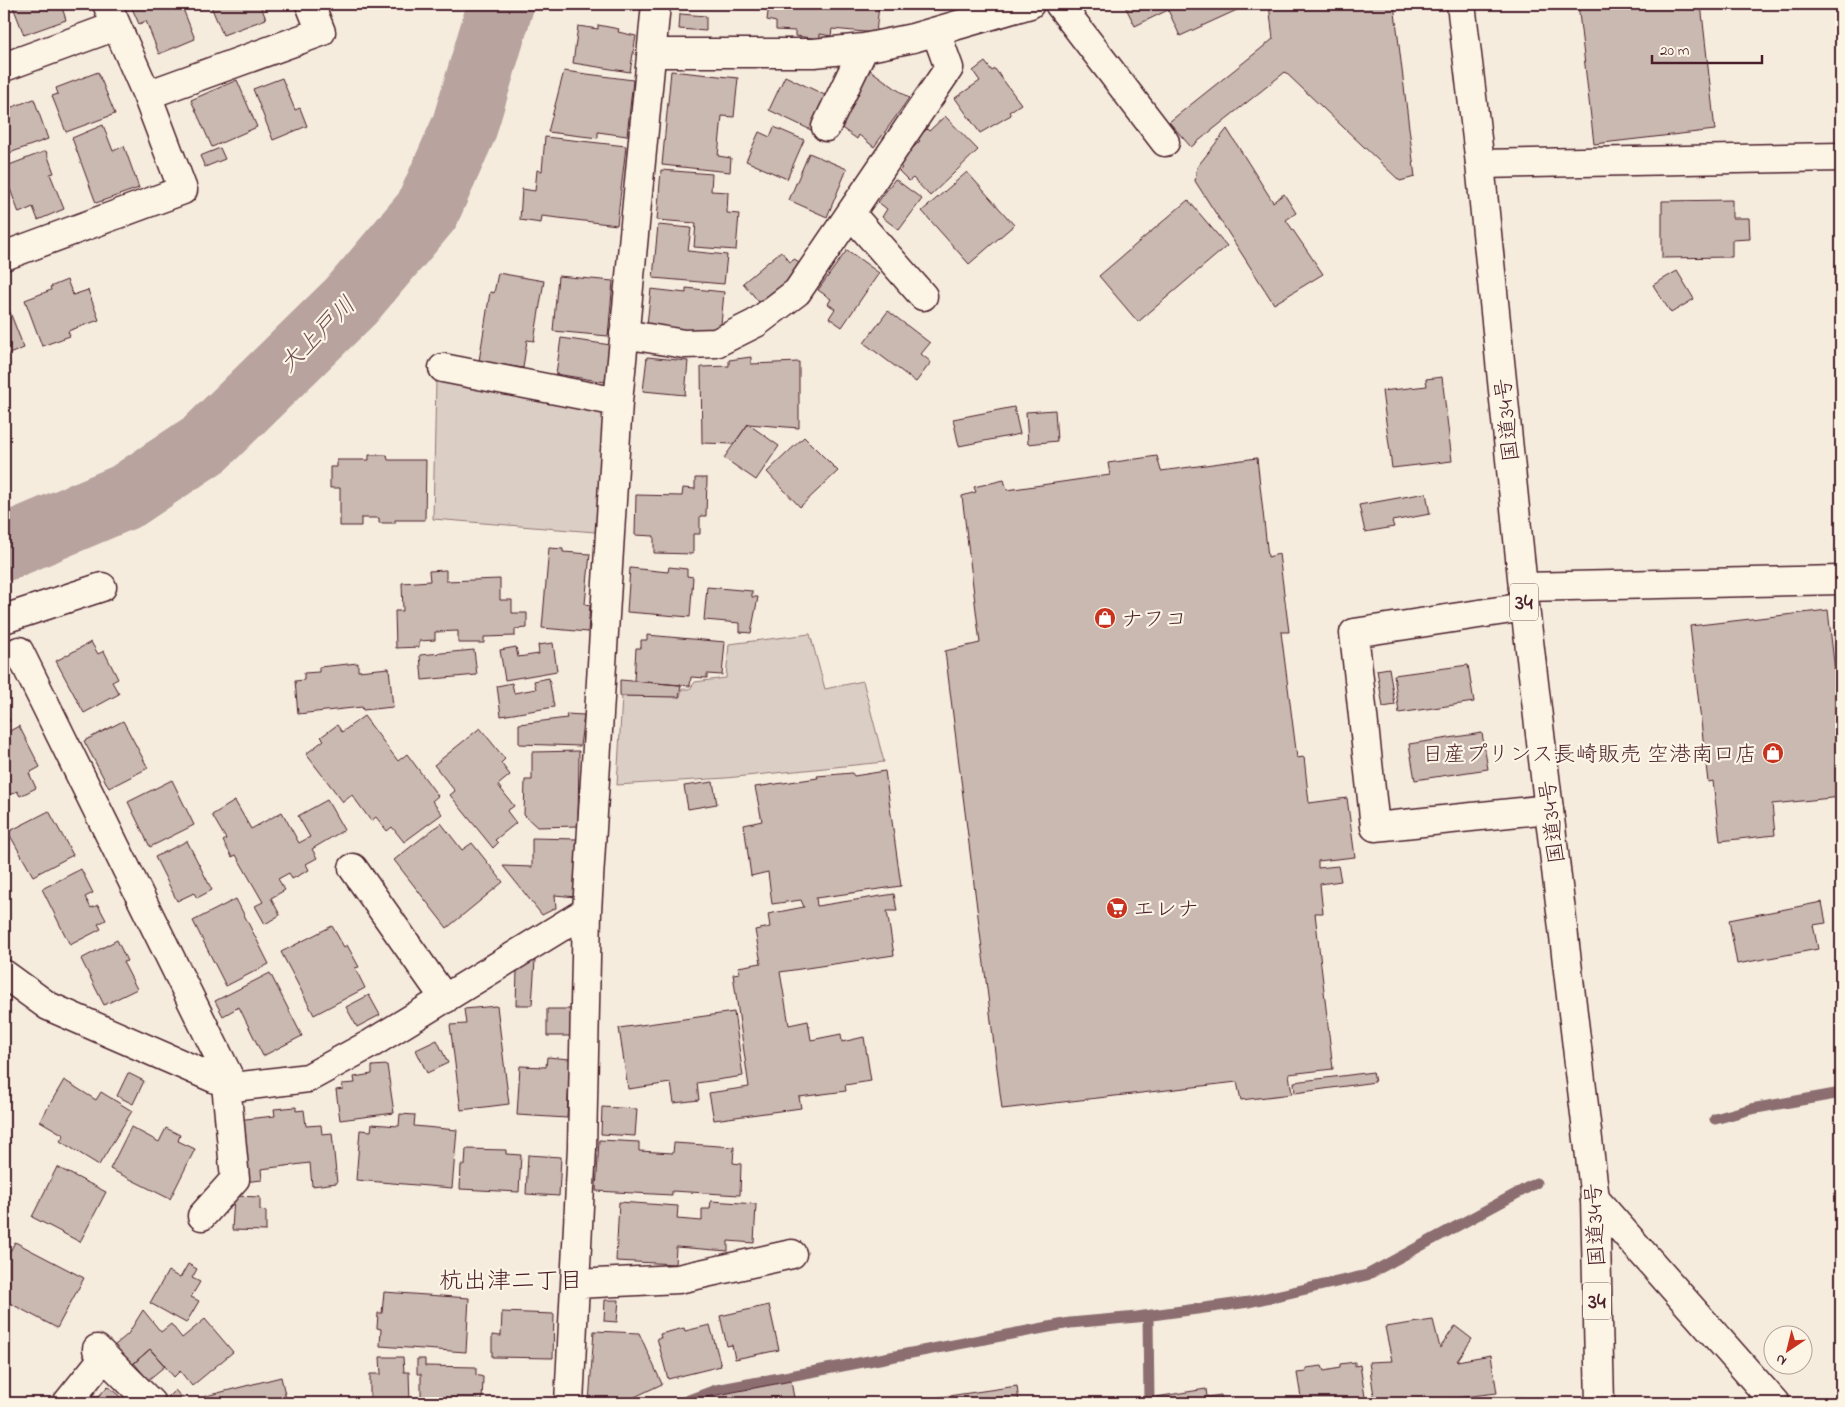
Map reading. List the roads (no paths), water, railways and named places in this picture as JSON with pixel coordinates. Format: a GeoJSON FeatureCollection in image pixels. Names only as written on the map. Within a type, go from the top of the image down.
{"type":"FeatureCollection","features":[{"type":"Feature","properties":{"kind":"main road"},"geometry":{"type":"LineString","coordinates":[[147,95],[321,32],[310,4]]}},
{"type":"Feature","properties":{"kind":"main road"},"geometry":{"type":"LineString","coordinates":[[569,1403],[582,1147],[587,911],[618,402],[656,4]]}},
{"type":"Feature","properties":{"kind":"main road"},"geometry":{"type":"LineString","coordinates":[[652,53],[814,53],[864,48],[936,32],[1030,4]]}},
{"type":"Feature","properties":{"kind":"main road"},"geometry":{"type":"LineString","coordinates":[[1059,4],[1165,142]]}},
{"type":"Feature","properties":{"kind":"main road","name":"国道34号"},"geometry":{"type":"LineString","coordinates":[[1462,4],[1524,597],[1595,1199],[1600,1403]]}},
{"type":"Feature","properties":{"kind":"main road"},"geometry":{"type":"LineString","coordinates":[[4,67],[112,15],[147,95],[183,190],[4,256]]}},
{"type":"Feature","properties":{"kind":"main road"},"geometry":{"type":"LineString","coordinates":[[624,334],[684,344],[716,344],[756,324],[797,292],[949,68],[936,32]]}},
{"type":"Feature","properties":{"kind":"main road"},"geometry":{"type":"LineString","coordinates":[[826,127],[864,48]]}},
{"type":"Feature","properties":{"kind":"main road"},"geometry":{"type":"LineString","coordinates":[[1480,164],[1841,157]]}},
{"type":"Feature","properties":{"kind":"main road"},"geometry":{"type":"LineString","coordinates":[[851,214],[923,296]]}},
{"type":"Feature","properties":{"kind":"main road"},"geometry":{"type":"LineString","coordinates":[[444,368],[618,402]]}},
{"type":"Feature","properties":{"kind":"main road"},"geometry":{"type":"LineString","coordinates":[[1549,809],[1376,827],[1354,633],[1524,597],[1841,580]]}},
{"type":"Feature","properties":{"kind":"main road"},"geometry":{"type":"LineString","coordinates":[[4,619],[102,587]]}},
{"type":"Feature","properties":{"kind":"main road"},"geometry":{"type":"LineString","coordinates":[[18,651],[230,1085],[235,1178],[202,1216]]}},
{"type":"Feature","properties":{"kind":"main road"},"geometry":{"type":"LineString","coordinates":[[352,868],[445,999]]}},
{"type":"Feature","properties":{"kind":"main road"},"geometry":{"type":"LineString","coordinates":[[4,974],[48,1006],[230,1085],[308,1078],[372,1043],[587,911]]}},
{"type":"Feature","properties":{"kind":"main road"},"geometry":{"type":"LineString","coordinates":[[1595,1199],[1776,1403]]}},
{"type":"Feature","properties":{"kind":"main road"},"geometry":{"type":"LineString","coordinates":[[576,1284],[678,1279],[792,1254]]}},
{"type":"Feature","properties":{"kind":"main road"},"geometry":{"type":"LineString","coordinates":[[67,1403],[100,1353],[151,1403]]}},
{"type":"Feature","properties":{"kind":"waterway","name":"大上戸川"},"geometry":{"type":"LineString","coordinates":[[4,548],[127,496],[206,443],[351,301],[427,211],[464,128],[501,4]]}},
{"type":"Feature","properties":{"kind":"waterway"},"geometry":{"type":"LineString","coordinates":[[1715,1119],[1751,1109],[1841,1093]]}},
{"type":"Feature","properties":{"kind":"waterway"},"geometry":{"type":"LineString","coordinates":[[681,1403],[716,1390],[1070,1323],[1137,1317],[1249,1302],[1367,1275],[1536,1183]]}},
{"type":"Feature","properties":{"kind":"waterway"},"geometry":{"type":"LineString","coordinates":[[1148,1316],[1149,1403]]}},
{"type":"Feature","properties":{"kind":"place","name":"ナフコ"},"geometry":{"type":"Point","coordinates":[1105,618]}},
{"type":"Feature","properties":{"kind":"place","name":"日産プリンス長崎販売 空港南口店"},"geometry":{"type":"Point","coordinates":[1773,753]}},
{"type":"Feature","properties":{"kind":"place","name":"エレナ"},"geometry":{"type":"Point","coordinates":[1117,908]}},
{"type":"Feature","properties":{"kind":"district","name":"杭出津二丁目"},"geometry":{"type":"Point","coordinates":[511,1280]}}]}
